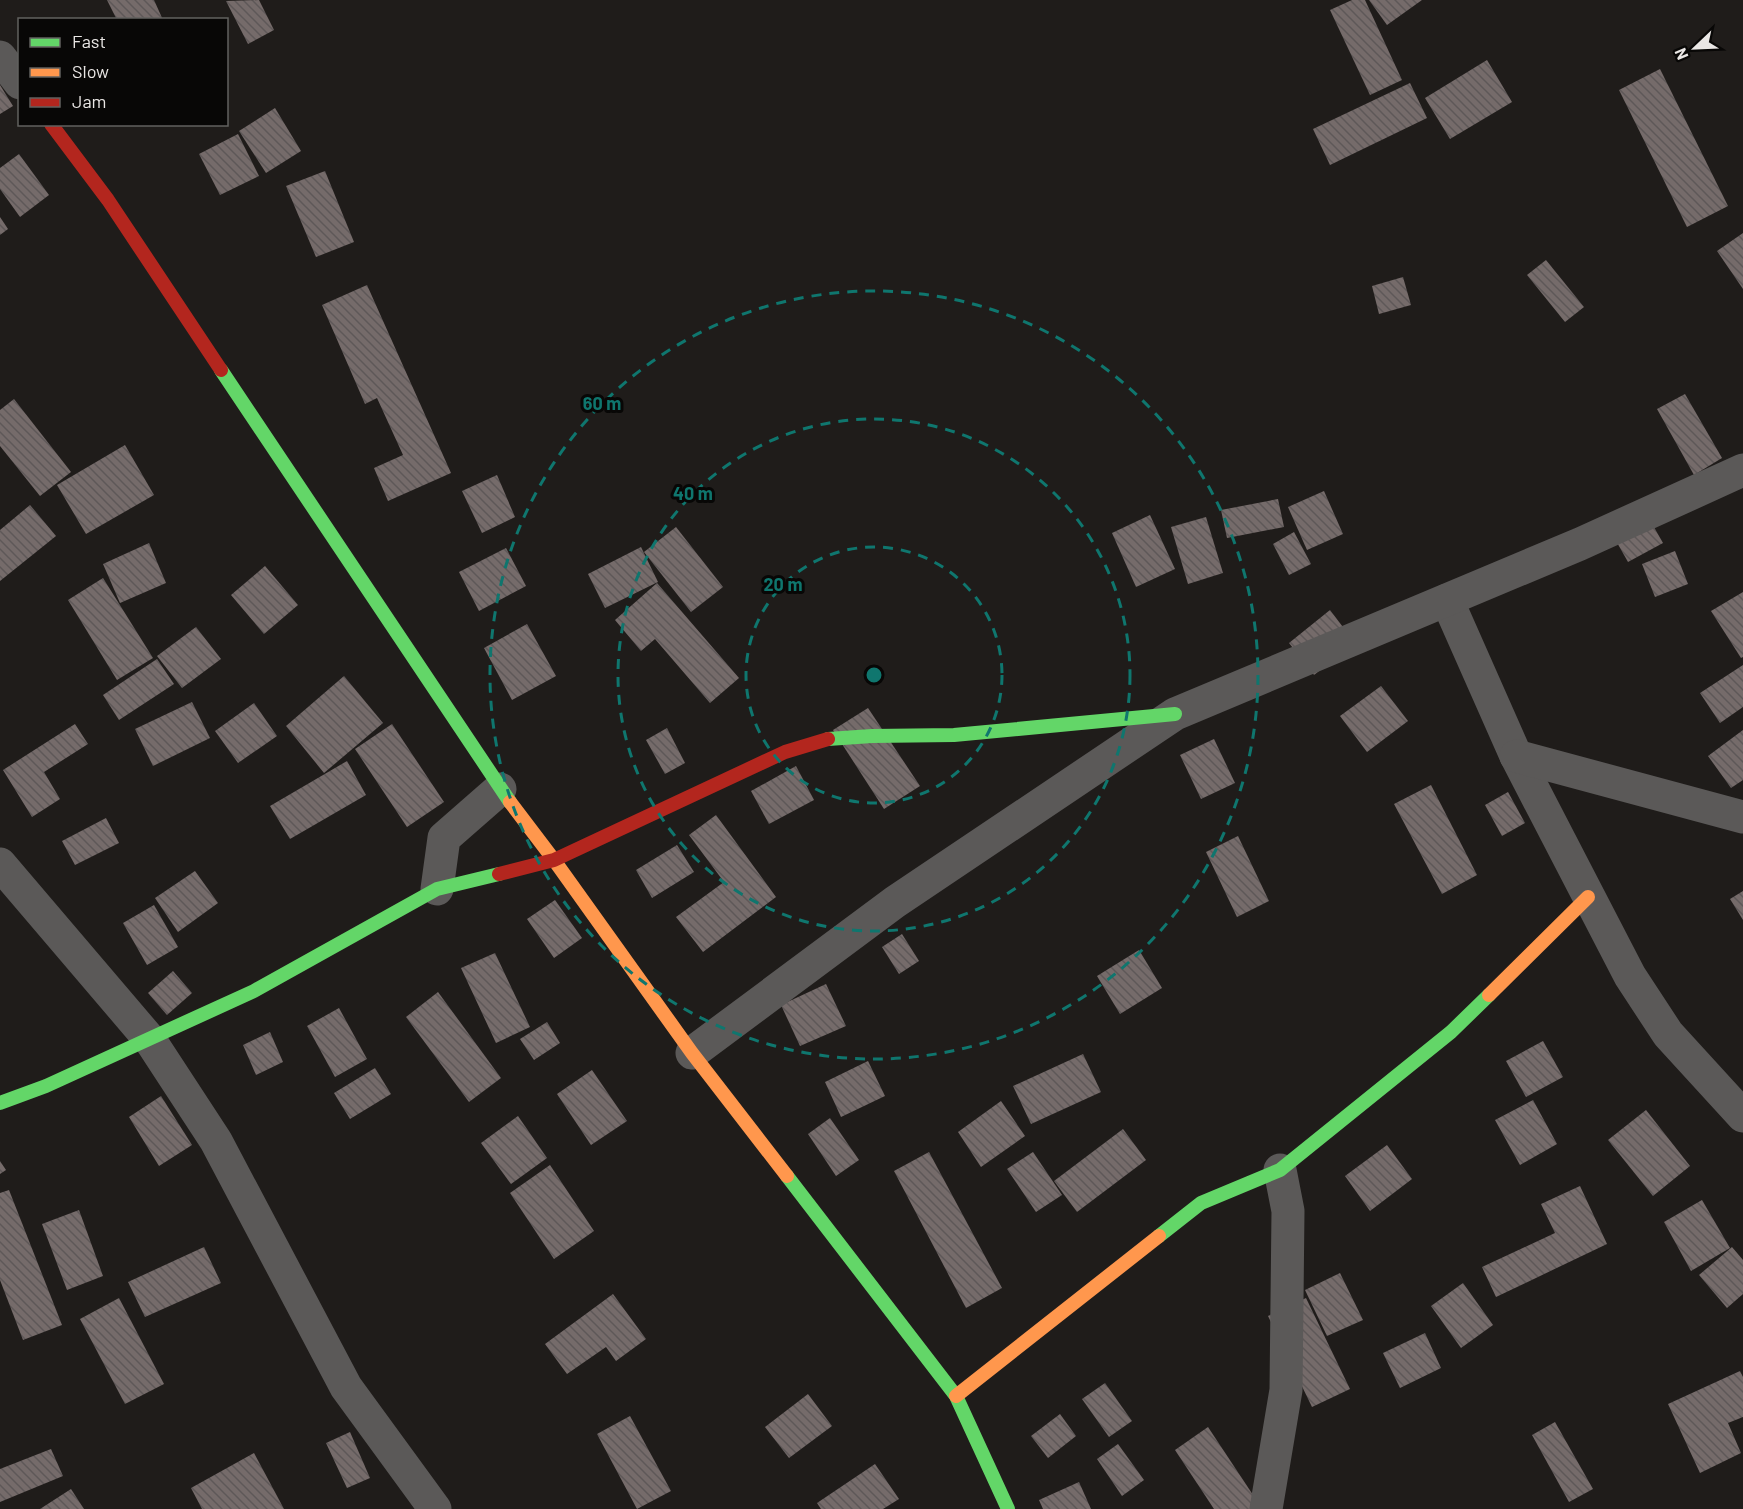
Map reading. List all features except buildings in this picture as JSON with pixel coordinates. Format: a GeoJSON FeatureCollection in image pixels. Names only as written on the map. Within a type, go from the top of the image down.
{"type":"FeatureCollection","features":[{"type":"Feature","properties":{"kind":"street"},"geometry":{"type":"LineString","coordinates":[[0,57],[18,80]]}},
{"type":"Feature","properties":{"kind":"street"},"geometry":{"type":"LineString","coordinates":[[52,126],[108,200],[500,789],[693,1053],[956,1396],[1008,1509]]}},
{"type":"Feature","properties":{"kind":"street"},"geometry":{"type":"LineString","coordinates":[[693,1053],[895,902],[1175,714],[1580,544],[1743,470]]}},
{"type":"Feature","properties":{"kind":"street"},"geometry":{"type":"LineString","coordinates":[[1447,600],[1516,756],[1630,976],[1668,1034],[1743,1116]]}},
{"type":"Feature","properties":{"kind":"street"},"geometry":{"type":"LineString","coordinates":[[0,1103],[150,1040],[254,991],[437,889],[554,860],[784,752],[826,740],[872,736],[954,735],[1175,714]]}},
{"type":"Feature","properties":{"kind":"street"},"geometry":{"type":"LineString","coordinates":[[1516,756],[1743,817]]}},
{"type":"Feature","properties":{"kind":"street"},"geometry":{"type":"LineString","coordinates":[[437,889],[444,838],[500,789]]}},
{"type":"Feature","properties":{"kind":"street"},"geometry":{"type":"LineString","coordinates":[[0,864],[150,1040],[216,1141],[346,1387],[435,1509]]}},
{"type":"Feature","properties":{"kind":"street"},"geometry":{"type":"LineString","coordinates":[[956,1396],[1201,1203],[1280,1170],[1451,1032],[1588,897]]}},
{"type":"Feature","properties":{"kind":"street"},"geometry":{"type":"LineString","coordinates":[[1266,1509],[1286,1390],[1288,1210],[1280,1170]]}},
{"type":"Feature","properties":{"kind":"traffic: fast"},"geometry":{"type":"LineString","coordinates":[[221,370],[510,802]]}},
{"type":"Feature","properties":{"kind":"traffic: fast"},"geometry":{"type":"LineString","coordinates":[[828,739],[954,735],[1175,714]]}},
{"type":"Feature","properties":{"kind":"traffic: fast"},"geometry":{"type":"LineString","coordinates":[[0,1103],[46,1086],[254,991],[437,889],[499,874]]}},
{"type":"Feature","properties":{"kind":"traffic: fast"},"geometry":{"type":"LineString","coordinates":[[1159,1236],[1201,1203],[1280,1170],[1451,1032],[1489,995]]}},
{"type":"Feature","properties":{"kind":"traffic: fast"},"geometry":{"type":"LineString","coordinates":[[787,1176],[956,1396],[1008,1509]]}},
{"type":"Feature","properties":{"kind":"traffic: slow"},"geometry":{"type":"LineString","coordinates":[[510,802],[692,1053],[787,1176]]}},
{"type":"Feature","properties":{"kind":"traffic: slow"},"geometry":{"type":"LineString","coordinates":[[1489,995],[1588,897]]}},
{"type":"Feature","properties":{"kind":"traffic: slow"},"geometry":{"type":"LineString","coordinates":[[956,1396],[1159,1236]]}},
{"type":"Feature","properties":{"kind":"traffic: jam"},"geometry":{"type":"LineString","coordinates":[[52,126],[108,200],[221,370]]}},
{"type":"Feature","properties":{"kind":"traffic: jam"},"geometry":{"type":"LineString","coordinates":[[499,874],[554,860],[785,752],[828,739]]}}]}
